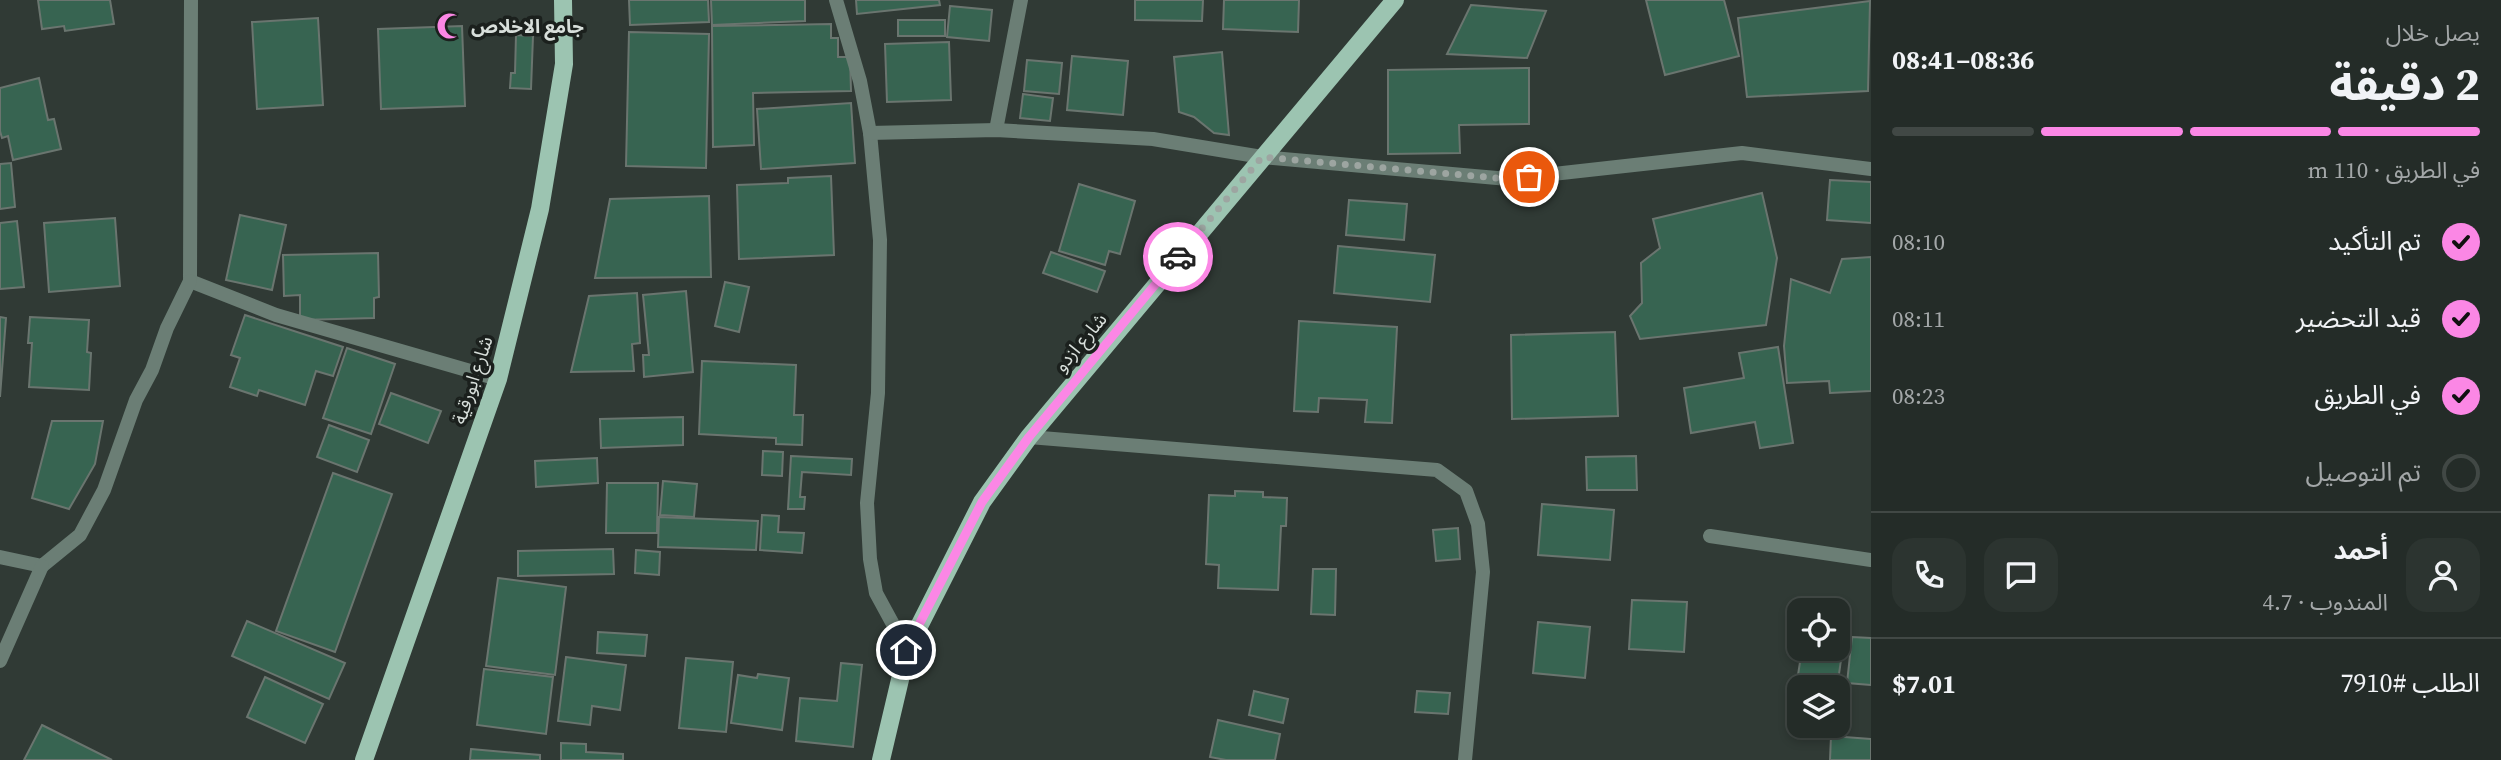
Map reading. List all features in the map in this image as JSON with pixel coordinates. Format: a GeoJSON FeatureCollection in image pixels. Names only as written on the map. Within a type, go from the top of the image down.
{"type":"FeatureCollection","features":[{"type":"Feature","properties":{"kind":"main road","name":"شارع ابورقية"},"geometry":{"type":"LineString","coordinates":[[365,760],[498,379],[540,209],[564,64],[563,0]]}},
{"type":"Feature","properties":{"kind":"main road","name":"شارع ازدو"},"geometry":{"type":"LineString","coordinates":[[881,760],[906,650],[982,502],[1029,437],[1395,0]]}},
{"type":"Feature","properties":{"kind":"street"},"geometry":{"type":"LineString","coordinates":[[0,661],[42,566],[80,535],[104,490],[136,401],[190,281],[191,0]]}},
{"type":"Feature","properties":{"kind":"street"},"geometry":{"type":"LineString","coordinates":[[836,0],[860,81],[870,133],[880,240],[878,393],[867,503],[870,559],[876,593],[906,650]]}},
{"type":"Feature","properties":{"kind":"street"},"geometry":{"type":"LineString","coordinates":[[996,130],[1021,0]]}},
{"type":"Feature","properties":{"kind":"street"},"geometry":{"type":"LineString","coordinates":[[870,133],[996,130],[1153,139],[1262,157],[1508,179],[1742,153],[1871,169]]}},
{"type":"Feature","properties":{"kind":"street"},"geometry":{"type":"LineString","coordinates":[[190,281],[276,315],[498,379]]}},
{"type":"Feature","properties":{"kind":"street"},"geometry":{"type":"LineString","coordinates":[[1029,437],[1437,470],[1466,491],[1478,524],[1483,572],[1465,760]]}},
{"type":"Feature","properties":{"kind":"street"},"geometry":{"type":"LineString","coordinates":[[1710,536],[1871,560]]}},
{"type":"Feature","properties":{"kind":"street"},"geometry":{"type":"LineString","coordinates":[[0,557],[42,566]]}},
{"type":"Feature","properties":{"kind":"building"},"geometry":{"type":"Polygon","coordinates":[[[38,0],[110,0],[114,24],[65,31],[64,26],[42,29],[38,0]]]}},
{"type":"Feature","properties":{"kind":"building"},"geometry":{"type":"Polygon","coordinates":[[[629,0],[708,0],[709,22],[630,25],[629,0]]]}},
{"type":"Feature","properties":{"kind":"building"},"geometry":{"type":"Polygon","coordinates":[[[711,0],[805,0],[805,21],[712,25],[711,0]]]}},
{"type":"Feature","properties":{"kind":"building"},"geometry":{"type":"Polygon","coordinates":[[[856,0],[939,0],[940,5],[857,14],[856,0]]]}},
{"type":"Feature","properties":{"kind":"building"},"geometry":{"type":"Polygon","coordinates":[[[1135,0],[1203,0],[1202,21],[1135,20],[1135,0]]]}},
{"type":"Feature","properties":{"kind":"building"},"geometry":{"type":"Polygon","coordinates":[[[1224,0],[1299,0],[1298,32],[1223,29],[1224,0]]]}},
{"type":"Feature","properties":{"kind":"building"},"geometry":{"type":"Polygon","coordinates":[[[1646,0],[1724,0],[1739,56],[1665,75],[1646,0]]]}},
{"type":"Feature","properties":{"kind":"building"},"geometry":{"type":"Polygon","coordinates":[[[1870,1],[1868,91],[1747,97],[1738,18],[1870,1]]]}},
{"type":"Feature","properties":{"kind":"building"},"geometry":{"type":"Polygon","coordinates":[[[1471,5],[1546,11],[1527,58],[1447,54],[1471,5]]]}},
{"type":"Feature","properties":{"kind":"building"},"geometry":{"type":"Polygon","coordinates":[[[950,6],[992,10],[989,41],[947,37],[950,6]]]}},
{"type":"Feature","properties":{"kind":"building"},"geometry":{"type":"Polygon","coordinates":[[[318,18],[323,105],[257,109],[252,22],[318,18]]]}},
{"type":"Feature","properties":{"kind":"building"},"geometry":{"type":"Polygon","coordinates":[[[898,20],[945,20],[945,36],[898,36],[898,20]]]}},
{"type":"Feature","properties":{"kind":"building"},"geometry":{"type":"Polygon","coordinates":[[[831,24],[831,38],[838,38],[838,57],[850,57],[851,91],[753,93],[754,145],[713,147],[712,26],[831,24]]]}},
{"type":"Feature","properties":{"kind":"building"},"geometry":{"type":"Polygon","coordinates":[[[462,26],[465,106],[381,109],[378,29],[462,26]]]}},
{"type":"Feature","properties":{"kind":"building"},"geometry":{"type":"Polygon","coordinates":[[[629,32],[709,34],[706,168],[626,166],[629,32]]]}},
{"type":"Feature","properties":{"kind":"building"},"geometry":{"type":"Polygon","coordinates":[[[516,35],[533,36],[531,89],[510,88],[511,73],[515,73],[516,35]]]}},
{"type":"Feature","properties":{"kind":"building"},"geometry":{"type":"Polygon","coordinates":[[[949,42],[951,100],[887,102],[885,44],[949,42]]]}},
{"type":"Feature","properties":{"kind":"building"},"geometry":{"type":"Polygon","coordinates":[[[1222,52],[1229,135],[1214,133],[1194,117],[1179,112],[1174,57],[1222,52]]]}},
{"type":"Feature","properties":{"kind":"building"},"geometry":{"type":"Polygon","coordinates":[[[1072,56],[1128,61],[1123,115],[1067,110],[1072,56]]]}},
{"type":"Feature","properties":{"kind":"building"},"geometry":{"type":"Polygon","coordinates":[[[1027,60],[1062,63],[1059,94],[1024,91],[1027,60]]]}},
{"type":"Feature","properties":{"kind":"building"},"geometry":{"type":"Polygon","coordinates":[[[1529,68],[1529,124],[1459,125],[1460,153],[1388,154],[1388,70],[1529,68]]]}},
{"type":"Feature","properties":{"kind":"building"},"geometry":{"type":"Polygon","coordinates":[[[39,78],[48,120],[54,119],[61,149],[13,160],[8,136],[2,138],[0,131],[0,88],[39,78]]]}},
{"type":"Feature","properties":{"kind":"building"},"geometry":{"type":"Polygon","coordinates":[[[1023,94],[1053,98],[1050,121],[1020,118],[1023,94]]]}},
{"type":"Feature","properties":{"kind":"building"},"geometry":{"type":"Polygon","coordinates":[[[851,103],[855,163],[761,169],[757,109],[851,103]]]}},
{"type":"Feature","properties":{"kind":"building"},"geometry":{"type":"Polygon","coordinates":[[[11,163],[15,207],[0,209],[0,164],[11,163]]]}},
{"type":"Feature","properties":{"kind":"building"},"geometry":{"type":"Polygon","coordinates":[[[831,176],[834,255],[739,259],[737,185],[788,183],[788,178],[831,176]]]}},
{"type":"Feature","properties":{"kind":"building"},"geometry":{"type":"Polygon","coordinates":[[[1830,180],[1871,182],[1871,223],[1827,220],[1830,180]]]}},
{"type":"Feature","properties":{"kind":"building"},"geometry":{"type":"Polygon","coordinates":[[[1079,184],[1135,201],[1120,254],[1109,251],[1105,265],[1059,251],[1079,184]]]}},
{"type":"Feature","properties":{"kind":"building"},"geometry":{"type":"Polygon","coordinates":[[[1762,193],[1777,258],[1766,325],[1640,339],[1630,316],[1642,303],[1641,263],[1660,248],[1653,219],[1762,193]]]}},
{"type":"Feature","properties":{"kind":"building"},"geometry":{"type":"Polygon","coordinates":[[[709,196],[711,277],[595,278],[610,199],[709,196]]]}},
{"type":"Feature","properties":{"kind":"building"},"geometry":{"type":"Polygon","coordinates":[[[1349,200],[1407,204],[1404,240],[1346,235],[1349,200]]]}},
{"type":"Feature","properties":{"kind":"building"},"geometry":{"type":"Polygon","coordinates":[[[240,215],[286,225],[272,290],[226,280],[240,215]]]}},
{"type":"Feature","properties":{"kind":"building"},"geometry":{"type":"Polygon","coordinates":[[[115,218],[120,286],[49,292],[44,223],[115,218]]]}},
{"type":"Feature","properties":{"kind":"building"},"geometry":{"type":"Polygon","coordinates":[[[17,221],[24,287],[0,289],[0,223],[17,221]]]}},
{"type":"Feature","properties":{"kind":"building"},"geometry":{"type":"Polygon","coordinates":[[[1338,246],[1435,255],[1430,302],[1334,293],[1338,246]]]}},
{"type":"Feature","properties":{"kind":"building"},"geometry":{"type":"Polygon","coordinates":[[[1051,252],[1105,271],[1097,292],[1043,273],[1051,252]]]}},
{"type":"Feature","properties":{"kind":"building"},"geometry":{"type":"Polygon","coordinates":[[[378,253],[379,297],[374,298],[374,318],[300,320],[300,295],[284,296],[283,255],[378,253]]]}},
{"type":"Feature","properties":{"kind":"building"},"geometry":{"type":"Polygon","coordinates":[[[1871,257],[1871,391],[1830,393],[1829,381],[1787,383],[1784,346],[1791,279],[1830,293],[1842,259],[1871,257]]]}},
{"type":"Feature","properties":{"kind":"building"},"geometry":{"type":"Polygon","coordinates":[[[725,282],[749,287],[739,332],[715,326],[725,282]]]}},
{"type":"Feature","properties":{"kind":"building"},"geometry":{"type":"Polygon","coordinates":[[[686,291],[693,372],[644,377],[643,355],[649,355],[643,295],[686,291]]]}},
{"type":"Feature","properties":{"kind":"building"},"geometry":{"type":"Polygon","coordinates":[[[637,293],[640,343],[632,344],[634,371],[571,372],[589,296],[637,293]]]}},
{"type":"Feature","properties":{"kind":"building"},"geometry":{"type":"Polygon","coordinates":[[[245,315],[343,347],[333,376],[316,371],[305,405],[259,390],[257,396],[230,387],[240,358],[231,355],[245,315]]]}},
{"type":"Feature","properties":{"kind":"building"},"geometry":{"type":"Polygon","coordinates":[[[0,317],[6,318],[0,397],[0,317]]]}},
{"type":"Feature","properties":{"kind":"building"},"geometry":{"type":"Polygon","coordinates":[[[30,317],[89,320],[89,390],[29,387],[32,343],[28,343],[30,317]]]}},
{"type":"Feature","properties":{"kind":"building"},"geometry":{"type":"Polygon","coordinates":[[[1299,321],[1397,327],[1392,423],[1365,422],[1367,400],[1319,398],[1318,412],[1294,411],[1299,321]]]}},
{"type":"Feature","properties":{"kind":"building"},"geometry":{"type":"Polygon","coordinates":[[[1615,332],[1618,416],[1512,419],[1511,335],[1615,332]]]}},
{"type":"Feature","properties":{"kind":"building"},"geometry":{"type":"Polygon","coordinates":[[[1778,347],[1793,443],[1760,448],[1755,422],[1691,433],[1684,388],[1744,378],[1739,353],[1778,347]]]}},
{"type":"Feature","properties":{"kind":"building"},"geometry":{"type":"Polygon","coordinates":[[[347,348],[395,364],[371,434],[323,418],[347,348]]]}},
{"type":"Feature","properties":{"kind":"building"},"geometry":{"type":"Polygon","coordinates":[[[702,361],[796,365],[794,415],[803,415],[802,445],[776,444],[776,438],[699,434],[702,361]]]}},
{"type":"Feature","properties":{"kind":"building"},"geometry":{"type":"Polygon","coordinates":[[[391,393],[441,411],[428,443],[379,424],[391,393]]]}},
{"type":"Feature","properties":{"kind":"building"},"geometry":{"type":"Polygon","coordinates":[[[683,417],[683,445],[601,448],[600,419],[683,417]]]}},
{"type":"Feature","properties":{"kind":"building"},"geometry":{"type":"Polygon","coordinates":[[[52,421],[103,421],[95,464],[69,509],[32,498],[52,421]]]}},
{"type":"Feature","properties":{"kind":"building"},"geometry":{"type":"Polygon","coordinates":[[[329,425],[369,440],[357,472],[317,457],[329,425]]]}},
{"type":"Feature","properties":{"kind":"building"},"geometry":{"type":"Polygon","coordinates":[[[763,451],[783,452],[782,476],[762,475],[763,451]]]}},
{"type":"Feature","properties":{"kind":"building"},"geometry":{"type":"Polygon","coordinates":[[[791,456],[852,459],[851,475],[802,472],[800,497],[805,497],[804,509],[788,509],[791,456]]]}},
{"type":"Feature","properties":{"kind":"building"},"geometry":{"type":"Polygon","coordinates":[[[1636,456],[1637,490],[1587,490],[1586,457],[1636,456]]]}},
{"type":"Feature","properties":{"kind":"building"},"geometry":{"type":"Polygon","coordinates":[[[597,458],[598,483],[536,487],[535,461],[597,458]]]}},
{"type":"Feature","properties":{"kind":"building"},"geometry":{"type":"Polygon","coordinates":[[[333,473],[392,494],[335,652],[276,631],[333,473]]]}},
{"type":"Feature","properties":{"kind":"building"},"geometry":{"type":"Polygon","coordinates":[[[663,481],[697,484],[694,517],[660,515],[663,481]]]}},
{"type":"Feature","properties":{"kind":"building"},"geometry":{"type":"Polygon","coordinates":[[[607,483],[658,483],[657,533],[606,533],[607,483]]]}},
{"type":"Feature","properties":{"kind":"building"},"geometry":{"type":"Polygon","coordinates":[[[1235,491],[1263,492],[1263,497],[1287,498],[1286,526],[1281,526],[1278,590],[1218,588],[1219,565],[1206,564],[1209,495],[1235,496],[1235,491]]]}},
{"type":"Feature","properties":{"kind":"building"},"geometry":{"type":"Polygon","coordinates":[[[1542,504],[1614,510],[1610,560],[1538,555],[1542,504]]]}},
{"type":"Feature","properties":{"kind":"building"},"geometry":{"type":"Polygon","coordinates":[[[762,515],[779,516],[778,532],[804,533],[802,553],[760,550],[762,515]]]}},
{"type":"Feature","properties":{"kind":"building"},"geometry":{"type":"Polygon","coordinates":[[[659,517],[758,521],[756,550],[658,547],[659,517]]]}},
{"type":"Feature","properties":{"kind":"building"},"geometry":{"type":"Polygon","coordinates":[[[1458,528],[1460,559],[1436,561],[1433,530],[1458,528]]]}},
{"type":"Feature","properties":{"kind":"building"},"geometry":{"type":"Polygon","coordinates":[[[613,549],[614,574],[518,576],[518,551],[613,549]]]}},
{"type":"Feature","properties":{"kind":"building"},"geometry":{"type":"Polygon","coordinates":[[[636,550],[660,552],[659,575],[635,573],[636,550]]]}},
{"type":"Feature","properties":{"kind":"building"},"geometry":{"type":"Polygon","coordinates":[[[1313,569],[1336,569],[1335,615],[1311,614],[1313,569]]]}},
{"type":"Feature","properties":{"kind":"building"},"geometry":{"type":"Polygon","coordinates":[[[498,578],[566,587],[555,675],[486,666],[498,578]]]}},
{"type":"Feature","properties":{"kind":"building"},"geometry":{"type":"Polygon","coordinates":[[[1632,600],[1687,602],[1684,652],[1629,649],[1632,600]]]}},
{"type":"Feature","properties":{"kind":"building"},"geometry":{"type":"Polygon","coordinates":[[[247,621],[345,663],[329,699],[232,656],[247,621]]]}},
{"type":"Feature","properties":{"kind":"building"},"geometry":{"type":"Polygon","coordinates":[[[1538,622],[1590,627],[1585,678],[1533,673],[1538,622]]]}},
{"type":"Feature","properties":{"kind":"building"},"geometry":{"type":"Polygon","coordinates":[[[598,632],[647,635],[645,656],[597,653],[598,632]]]}},
{"type":"Feature","properties":{"kind":"building"},"geometry":{"type":"Polygon","coordinates":[[[1852,637],[1871,638],[1871,685],[1850,683],[1848,675],[1852,637]]]}},
{"type":"Feature","properties":{"kind":"building"},"geometry":{"type":"Polygon","coordinates":[[[566,657],[626,665],[620,710],[592,706],[590,725],[558,721],[566,657]]]}},
{"type":"Feature","properties":{"kind":"building"},"geometry":{"type":"Polygon","coordinates":[[[686,658],[733,662],[726,732],[679,728],[686,658]]]}},
{"type":"Feature","properties":{"kind":"building"},"geometry":{"type":"Polygon","coordinates":[[[1800,661],[1841,661],[1839,675],[1798,675],[1800,661]]]}},
{"type":"Feature","properties":{"kind":"building"},"geometry":{"type":"Polygon","coordinates":[[[841,663],[862,665],[853,747],[796,741],[800,698],[837,701],[841,663]]]}},
{"type":"Feature","properties":{"kind":"building"},"geometry":{"type":"Polygon","coordinates":[[[484,669],[553,677],[546,734],[477,725],[484,669]]]}},
{"type":"Feature","properties":{"kind":"building"},"geometry":{"type":"Polygon","coordinates":[[[758,674],[789,678],[782,730],[731,723],[738,675],[757,678],[758,674]]]}},
{"type":"Feature","properties":{"kind":"building"},"geometry":{"type":"Polygon","coordinates":[[[265,677],[323,704],[305,743],[247,717],[265,677]]]}},
{"type":"Feature","properties":{"kind":"building"},"geometry":{"type":"Polygon","coordinates":[[[1254,691],[1288,699],[1283,723],[1249,715],[1254,691]]]}},
{"type":"Feature","properties":{"kind":"building"},"geometry":{"type":"Polygon","coordinates":[[[1417,691],[1450,693],[1448,714],[1415,712],[1417,691]]]}},
{"type":"Feature","properties":{"kind":"building"},"geometry":{"type":"Polygon","coordinates":[[[1218,720],[1280,734],[1275,760],[1226,760],[1210,757],[1218,720]]]}},
{"type":"Feature","properties":{"kind":"building"},"geometry":{"type":"Polygon","coordinates":[[[42,725],[112,760],[24,760],[42,725]]]}},
{"type":"Feature","properties":{"kind":"building"},"geometry":{"type":"Polygon","coordinates":[[[1831,738],[1871,739],[1871,760],[1830,760],[1831,738]]]}},
{"type":"Feature","properties":{"kind":"building"},"geometry":{"type":"Polygon","coordinates":[[[561,743],[586,744],[586,752],[623,754],[623,760],[561,760],[561,743]]]}},
{"type":"Feature","properties":{"kind":"building"},"geometry":{"type":"Polygon","coordinates":[[[471,749],[540,755],[540,760],[470,760],[471,749]]]}},
{"type":"Feature","properties":{"kind":"way so far"},"geometry":{"type":"LineString","coordinates":[[1178,257],[1262,157],[1508,179],[1529,177]]}},
{"type":"Feature","properties":{"kind":"place","name":"جامع الاخلاص"},"geometry":{"type":"Point","coordinates":[450,26]}},
{"type":"Feature","properties":{"kind":"route"},"geometry":{"type":"LineString","coordinates":[[906,650],[982,502],[1029,437],[1178,257]]}}]}
